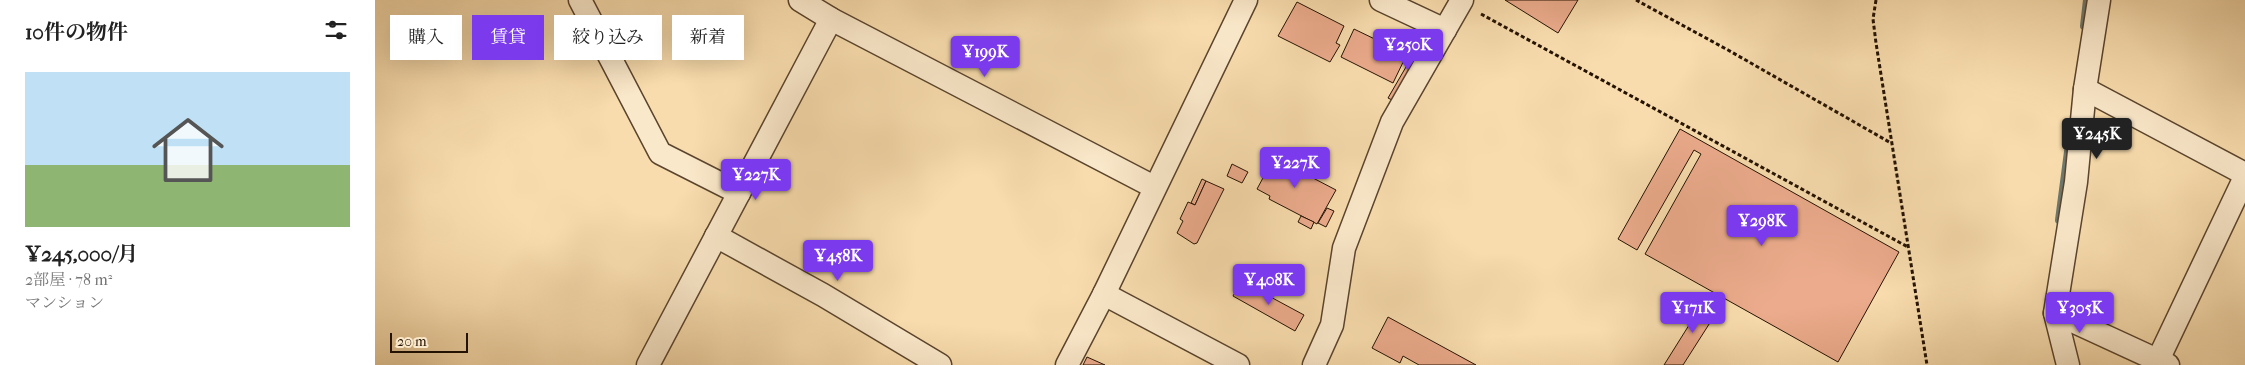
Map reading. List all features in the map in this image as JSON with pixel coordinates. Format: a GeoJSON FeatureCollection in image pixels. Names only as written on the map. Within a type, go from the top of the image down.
{"type":"FeatureCollection","features":[{"type":"Feature","properties":{"kind":"street"},"geometry":{"type":"LineString","coordinates":[[580,0],[660,153],[739,193]]}},
{"type":"Feature","properties":{"kind":"street"},"geometry":{"type":"LineString","coordinates":[[800,0],[831,19],[1154,187]]}},
{"type":"Feature","properties":{"kind":"street"},"geometry":{"type":"LineString","coordinates":[[1067,365],[1104,294],[1154,187],[1246,0]]}},
{"type":"Feature","properties":{"kind":"street"},"geometry":{"type":"LineString","coordinates":[[1381,0],[1445,30]]}},
{"type":"Feature","properties":{"kind":"street"},"geometry":{"type":"LineString","coordinates":[[2068,365],[2055,313],[2075,182],[2085,89],[2099,0]]}},
{"type":"Feature","properties":{"kind":"street"},"geometry":{"type":"LineString","coordinates":[[1314,365],[1331,325],[1344,248],[1392,122],[1460,1]]}},
{"type":"Feature","properties":{"kind":"street"},"geometry":{"type":"LineString","coordinates":[[648,365],[831,19]]}},
{"type":"Feature","properties":{"kind":"street"},"geometry":{"type":"LineString","coordinates":[[2055,313],[2163,363],[2245,175],[2085,89]]}},
{"type":"Feature","properties":{"kind":"street"},"geometry":{"type":"LineString","coordinates":[[716,236],[823,294],[940,365]]}},
{"type":"Feature","properties":{"kind":"street"},"geometry":{"type":"LineString","coordinates":[[1104,294],[1238,365]]}},
{"type":"Feature","properties":{"kind":"path"},"geometry":{"type":"LineString","coordinates":[[1636,0],[1728,50],[1891,144]]}},
{"type":"Feature","properties":{"kind":"path"},"geometry":{"type":"LineString","coordinates":[[1876,0],[1873,18],[1875,43],[1927,365]]}},
{"type":"Feature","properties":{"kind":"path"},"geometry":{"type":"LineString","coordinates":[[1460,1],[1908,247]]}},
{"type":"Feature","properties":{"kind":"building"},"geometry":{"type":"Polygon","coordinates":[[[1505,0],[1578,0],[1558,33],[1505,0]]]}},
{"type":"Feature","properties":{"kind":"building"},"geometry":{"type":"Polygon","coordinates":[[[1297,2],[1344,26],[1336,43],[1340,45],[1330,62],[1278,36],[1297,2]]]}},
{"type":"Feature","properties":{"kind":"building"},"geometry":{"type":"Polygon","coordinates":[[[1354,29],[1383,43],[1384,40],[1390,43],[1389,45],[1407,54],[1393,83],[1341,57],[1354,29]]]}},
{"type":"Feature","properties":{"kind":"building"},"geometry":{"type":"Polygon","coordinates":[[[1421,41],[1427,44],[1394,101],[1388,98],[1421,41]]]}},
{"type":"Feature","properties":{"kind":"building"},"geometry":{"type":"Polygon","coordinates":[[[1680,129],[1899,252],[1838,362],[1645,254],[1701,154],[1694,150],[1637,250],[1618,239],[1680,129]]]}},
{"type":"Feature","properties":{"kind":"building"},"geometry":{"type":"Polygon","coordinates":[[[1277,152],[1295,162],[1292,167],[1336,190],[1317,224],[1269,199],[1270,196],[1257,189],[1270,165],[1266,163],[1271,153],[1275,156],[1277,152]]]}},
{"type":"Feature","properties":{"kind":"building"},"geometry":{"type":"Polygon","coordinates":[[[1232,164],[1248,172],[1242,183],[1227,176],[1232,164]]]}},
{"type":"Feature","properties":{"kind":"building"},"geometry":{"type":"Polygon","coordinates":[[[1202,179],[1206,181],[1195,205],[1191,203],[1202,179]]]}},
{"type":"Feature","properties":{"kind":"building"},"geometry":{"type":"Polygon","coordinates":[[[1206,181],[1224,189],[1197,243],[1194,244],[1177,233],[1183,221],[1180,219],[1188,202],[1195,205],[1206,181]]]}},
{"type":"Feature","properties":{"kind":"building"},"geometry":{"type":"Polygon","coordinates":[[[1327,208],[1334,211],[1326,227],[1318,223],[1327,208]]]}},
{"type":"Feature","properties":{"kind":"building"},"geometry":{"type":"Polygon","coordinates":[[[1301,216],[1314,222],[1311,229],[1298,222],[1301,216]]]}},
{"type":"Feature","properties":{"kind":"building"},"geometry":{"type":"Polygon","coordinates":[[[1241,281],[1304,315],[1295,331],[1233,296],[1241,281]]]}},
{"type":"Feature","properties":{"kind":"building"},"geometry":{"type":"Polygon","coordinates":[[[1706,298],[1720,307],[1683,365],[1664,365],[1706,298]]]}},
{"type":"Feature","properties":{"kind":"building"},"geometry":{"type":"Polygon","coordinates":[[[1388,317],[1476,365],[1419,365],[1403,356],[1400,363],[1372,348],[1388,317]]]}},
{"type":"Feature","properties":{"kind":"building"},"geometry":{"type":"Polygon","coordinates":[[[1087,357],[1105,365],[1083,365],[1087,357]]]}},
{"type":"Feature","properties":{"kind":"waterway"},"geometry":{"type":"LineString","coordinates":[[2084,26],[2087,0]]}},
{"type":"Feature","properties":{"kind":"waterway"},"geometry":{"type":"LineString","coordinates":[[2059,220],[2069,144]]}}]}
